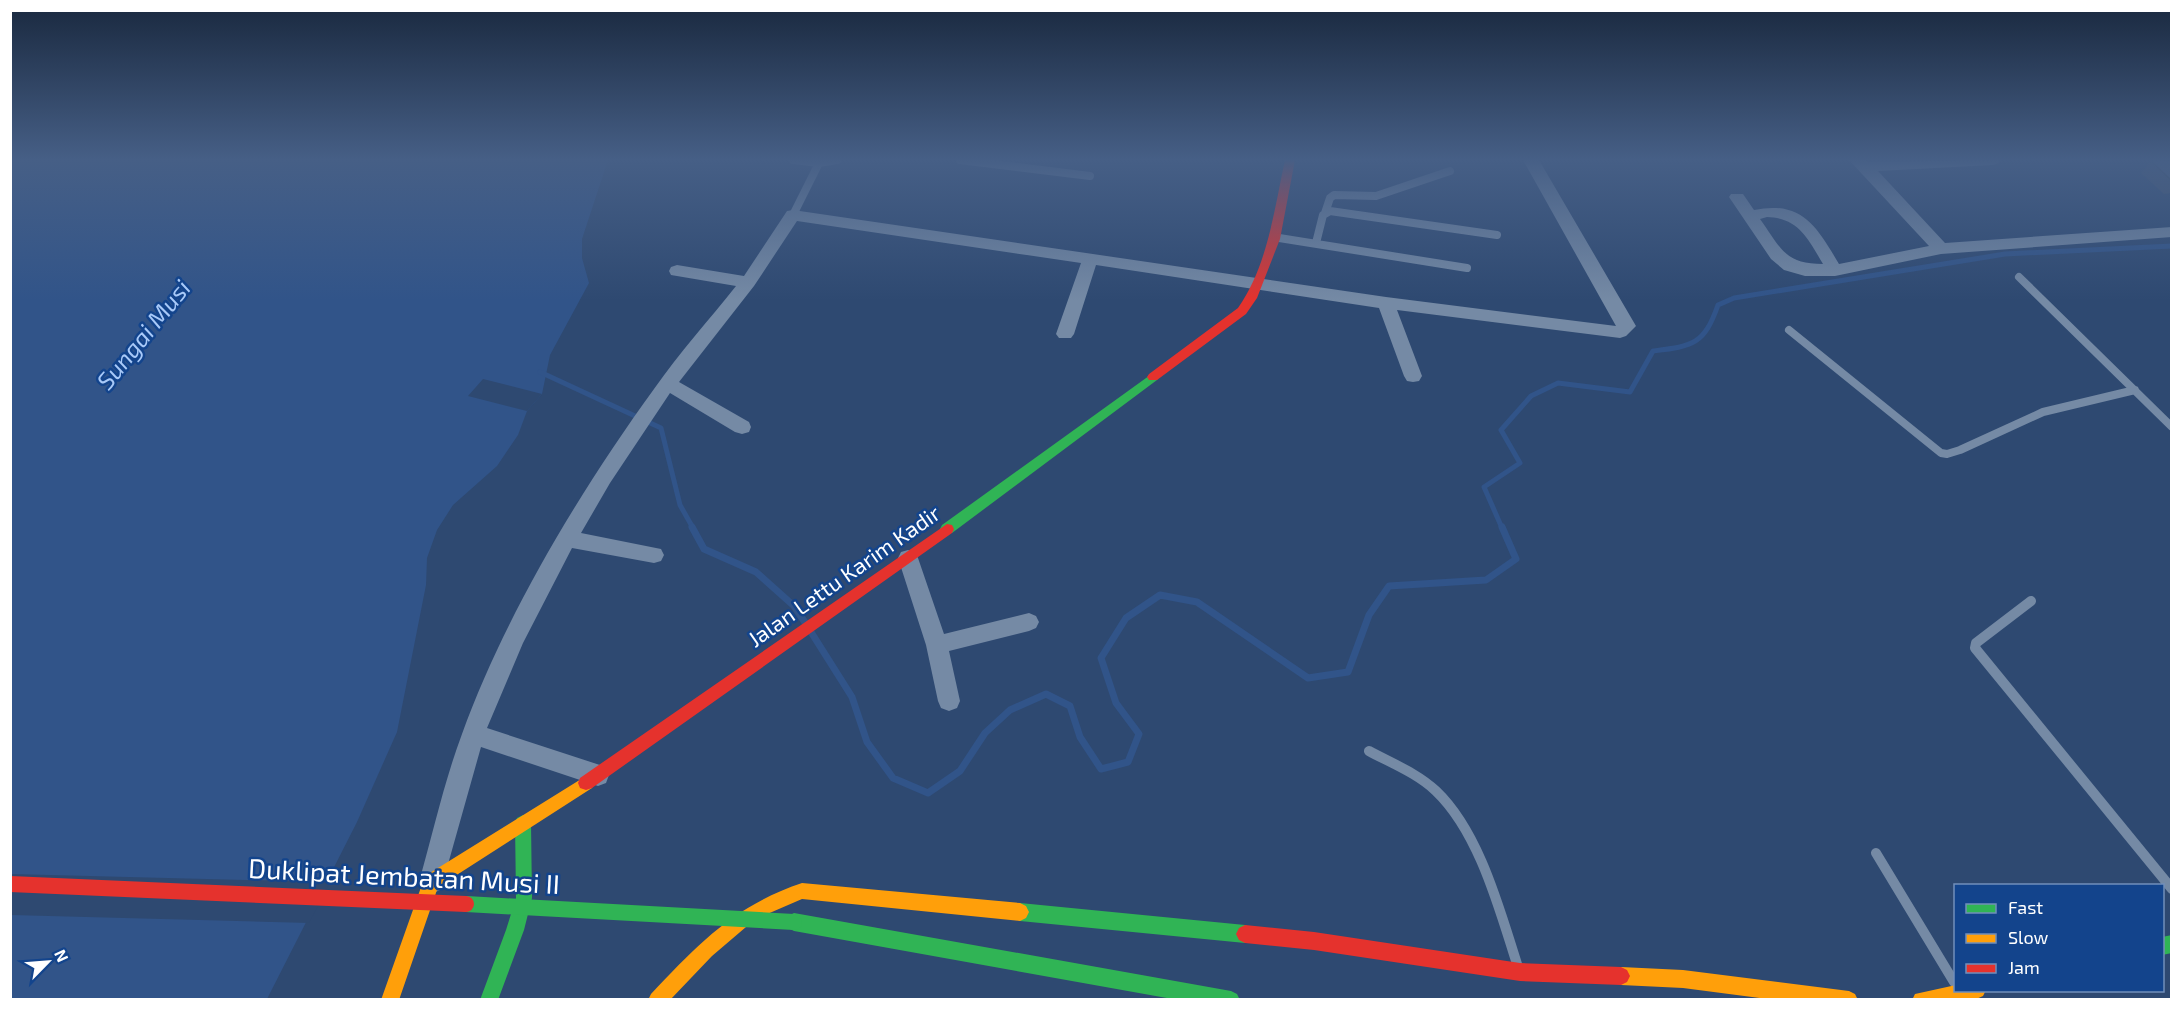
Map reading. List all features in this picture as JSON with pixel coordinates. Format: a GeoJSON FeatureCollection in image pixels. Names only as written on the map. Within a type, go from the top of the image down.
{"type":"FeatureCollection","features":[{"type":"Feature","properties":{"kind":"main road","name":"Jalan Lettu Karim Kadir"},"geometry":{"type":"LineString","coordinates":[[431,882],[598,775],[908,558],[1230,322],[1242,311],[1260,284],[1280,207]]}},
{"type":"Feature","properties":{"kind":"main road"},"geometry":{"type":"LineString","coordinates":[[489,999],[515,930],[524,898],[523,823]]}},
{"type":"Feature","properties":{"kind":"main road"},"geometry":{"type":"LineString","coordinates":[[390,999],[431,882]]}},
{"type":"Feature","properties":{"kind":"main road","name":"Duklipat Jembatan Musi II"},"geometry":{"type":"LineString","coordinates":[[10,884],[372,899],[794,922],[1231,999]]}},
{"type":"Feature","properties":{"kind":"main road"},"geometry":{"type":"LineString","coordinates":[[657,999],[720,936],[770,901],[786,894],[802,891],[1314,941],[1520,972],[1683,979],[1849,999]]}},
{"type":"Feature","properties":{"kind":"main road"},"geometry":{"type":"LineString","coordinates":[[1921,999],[1954,991]]}},
{"type":"Feature","properties":{"kind":"street"},"geometry":{"type":"LineString","coordinates":[[431,882],[473,734],[513,640],[567,539],[627,442],[668,384],[748,282],[793,215],[1386,303],[1620,332],[1625,330],[1627,326],[1558,207]]}},
{"type":"Feature","properties":{"kind":"street"},"geometry":{"type":"LineString","coordinates":[[1743,207],[1777,255],[1790,266],[1805,270],[1835,270],[1941,249],[2172,232]]}},
{"type":"Feature","properties":{"kind":"street"},"geometry":{"type":"LineString","coordinates":[[1902,207],[1941,249]]}},
{"type":"Feature","properties":{"kind":"street"},"geometry":{"type":"LineString","coordinates":[[1749,216],[1781,212],[1798,218],[1806,224],[1835,270]]}},
{"type":"Feature","properties":{"kind":"street"},"geometry":{"type":"LineString","coordinates":[[1065,334],[1090,260]]}},
{"type":"Feature","properties":{"kind":"street"},"geometry":{"type":"LineString","coordinates":[[677,270],[748,282]]}},
{"type":"Feature","properties":{"kind":"street"},"geometry":{"type":"LineString","coordinates":[[1386,303],[1413,376]]}},
{"type":"Feature","properties":{"kind":"street"},"geometry":{"type":"LineString","coordinates":[[668,384],[742,427]]}},
{"type":"Feature","properties":{"kind":"street"},"geometry":{"type":"LineString","coordinates":[[567,539],[654,555]]}},
{"type":"Feature","properties":{"kind":"street"},"geometry":{"type":"LineString","coordinates":[[908,558],[937,645],[949,700]]}},
{"type":"Feature","properties":{"kind":"street"},"geometry":{"type":"LineString","coordinates":[[937,645],[1029,622]]}},
{"type":"Feature","properties":{"kind":"street"},"geometry":{"type":"LineString","coordinates":[[473,734],[598,775]]}},
{"type":"Feature","properties":{"kind":"lane"},"geometry":{"type":"LineString","coordinates":[[793,215],[797,207]]}},
{"type":"Feature","properties":{"kind":"lane"},"geometry":{"type":"LineString","coordinates":[[1316,243],[1327,207]]}},
{"type":"Feature","properties":{"kind":"lane"},"geometry":{"type":"LineString","coordinates":[[1325,213],[1332,211],[1497,235]]}},
{"type":"Feature","properties":{"kind":"lane"},"geometry":{"type":"LineString","coordinates":[[1274,237],[1467,268]]}},
{"type":"Feature","properties":{"kind":"lane"},"geometry":{"type":"LineString","coordinates":[[2019,277],[2172,427]]}},
{"type":"Feature","properties":{"kind":"lane"},"geometry":{"type":"LineString","coordinates":[[1789,330],[1941,453],[1947,454],[1960,450],[2043,412],[2135,390]]}},
{"type":"Feature","properties":{"kind":"lane"},"geometry":{"type":"LineString","coordinates":[[2031,601],[1976,643],[1982,662],[2172,889]]}},
{"type":"Feature","properties":{"kind":"lane"},"geometry":{"type":"LineString","coordinates":[[1369,751],[1420,779],[1436,791],[1459,821],[1501,912],[1520,972]]}},
{"type":"Feature","properties":{"kind":"lane"},"geometry":{"type":"LineString","coordinates":[[1876,854],[1954,983]]}},
{"type":"Feature","properties":{"kind":"water","name":"Sungai Musi"},"geometry":{"type":"Polygon","coordinates":[[[10,207],[592,207],[582,239],[582,258],[589,283],[550,355],[542,394],[527,411],[518,435],[497,466],[453,505],[437,530],[427,558],[426,585],[397,732],[357,822],[267,999],[11,999],[10,207]]]}},
{"type":"Feature","properties":{"kind":"pier"},"geometry":{"type":"Polygon","coordinates":[[[483,379],[542,394],[527,411],[468,396],[483,379]]]}},
{"type":"Feature","properties":{"kind":"pier"},"geometry":{"type":"Polygon","coordinates":[[[11,874],[330,882],[309,923],[11,915],[11,874]]]}},
{"type":"Feature","properties":{"kind":"waterway"},"geometry":{"type":"LineString","coordinates":[[1502,528],[1484,487],[1520,463],[1501,430],[1531,396],[1558,383],[1630,392],[1653,351],[1687,345],[1695,341],[1708,328],[1718,305],[1734,298],[2005,254],[2172,246]]}},
{"type":"Feature","properties":{"kind":"waterway"},"geometry":{"type":"LineString","coordinates":[[540,372],[661,428],[680,505],[693,528]]}},
{"type":"Feature","properties":{"kind":"waterway"},"geometry":{"type":"LineString","coordinates":[[692,527],[704,549],[756,572],[794,606],[806,624]]}},
{"type":"Feature","properties":{"kind":"waterway"},"geometry":{"type":"LineString","coordinates":[[811,632],[852,697],[867,742],[893,778],[928,793],[960,771],[985,733],[1010,710],[1046,694],[1070,706],[1080,737],[1101,769],[1128,762],[1139,734],[1116,703],[1101,658],[1126,618],[1160,595],[1197,602],[1308,678],[1348,672],[1369,615],[1389,586],[1486,580],[1516,559],[1502,527]]}},
{"type":"Feature","properties":{"kind":"traffic: fast"},"geometry":{"type":"LineString","coordinates":[[947,529],[1153,377]]}},
{"type":"Feature","properties":{"kind":"traffic: fast"},"geometry":{"type":"LineString","coordinates":[[489,1000],[515,930],[524,898],[523,823]]}},
{"type":"Feature","properties":{"kind":"traffic: fast"},"geometry":{"type":"LineString","coordinates":[[466,904],[794,922]]}},
{"type":"Feature","properties":{"kind":"traffic: fast"},"geometry":{"type":"LineString","coordinates":[[1020,912],[1245,934]]}},
{"type":"Feature","properties":{"kind":"traffic: fast"},"geometry":{"type":"LineString","coordinates":[[794,922],[1231,1000]]}},
{"type":"Feature","properties":{"kind":"traffic: fast"},"geometry":{"type":"LineString","coordinates":[[2164,946],[2172,944]]}},
{"type":"Feature","properties":{"kind":"traffic: slow"},"geometry":{"type":"LineString","coordinates":[[390,1000],[431,882],[586,783]]}},
{"type":"Feature","properties":{"kind":"traffic: slow"},"geometry":{"type":"LineString","coordinates":[[657,1000],[705,950],[740,921],[759,909],[802,891],[1020,912]]}},
{"type":"Feature","properties":{"kind":"traffic: slow"},"geometry":{"type":"LineString","coordinates":[[1621,976],[1683,979],[1849,1000]]}},
{"type":"Feature","properties":{"kind":"traffic: slow"},"geometry":{"type":"LineString","coordinates":[[1921,1000],[1966,992]]}},
{"type":"Feature","properties":{"kind":"traffic: jam"},"geometry":{"type":"LineString","coordinates":[[1153,377],[1242,311],[1261,277],[1274,239],[1280,207]]}},
{"type":"Feature","properties":{"kind":"traffic: jam"},"geometry":{"type":"LineString","coordinates":[[586,783],[947,529]]}},
{"type":"Feature","properties":{"kind":"traffic: jam"},"geometry":{"type":"LineString","coordinates":[[10,884],[466,904]]}},
{"type":"Feature","properties":{"kind":"traffic: jam"},"geometry":{"type":"LineString","coordinates":[[1245,934],[1314,941],[1520,972],[1621,976]]}}]}
